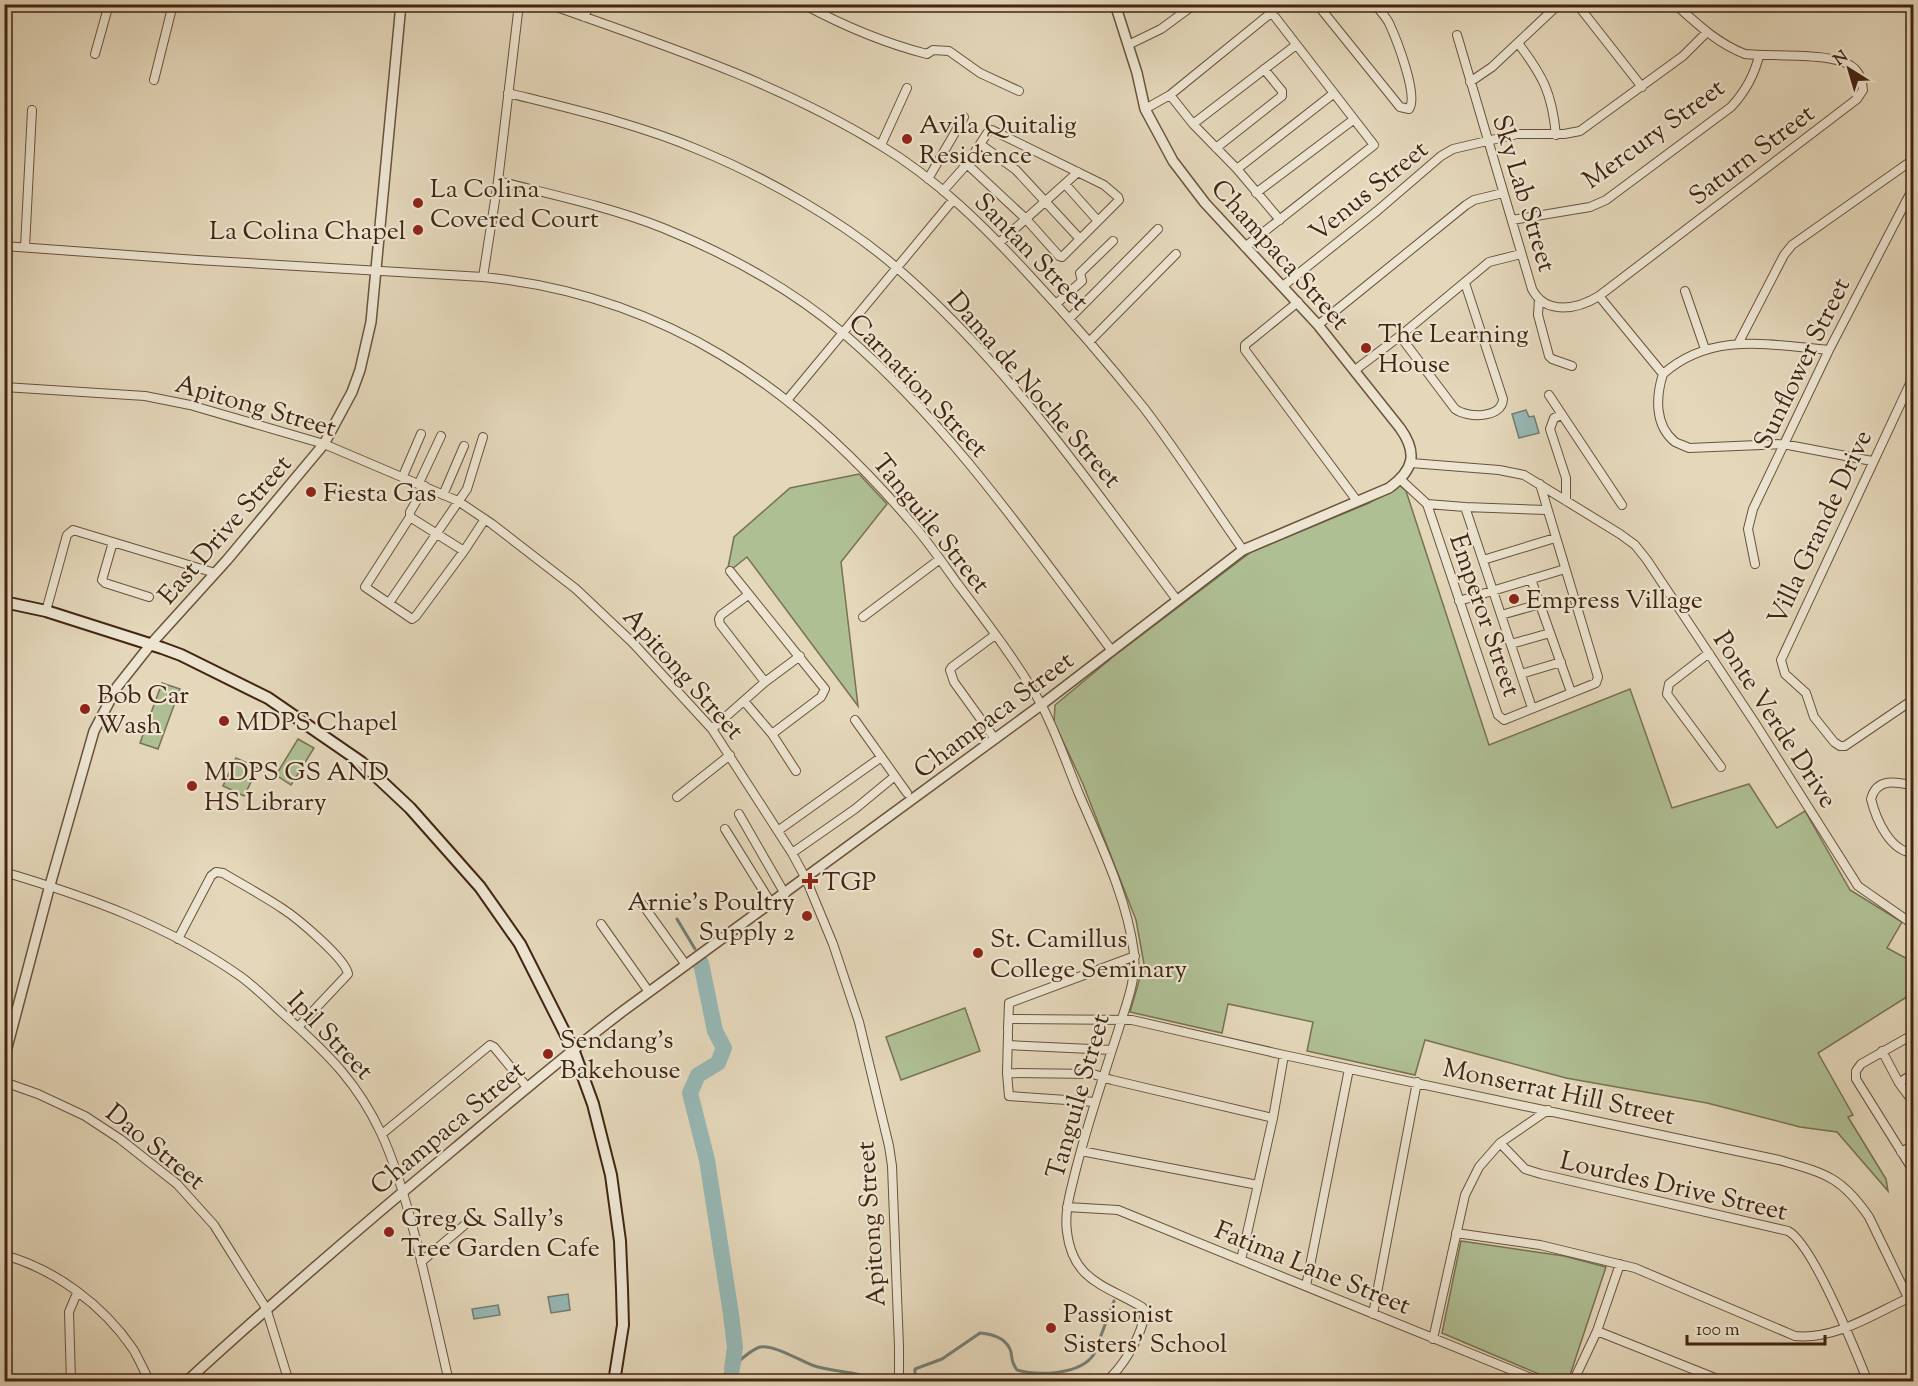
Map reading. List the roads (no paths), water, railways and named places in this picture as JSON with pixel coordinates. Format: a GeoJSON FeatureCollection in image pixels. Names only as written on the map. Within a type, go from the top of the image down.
{"type":"FeatureCollection","features":[{"type":"Feature","properties":{"kind":"main road"},"geometry":{"type":"LineString","coordinates":[[4,602],[46,611],[151,645],[198,663],[268,698],[360,762],[410,808],[480,887],[520,944],[573,1049],[593,1104],[611,1175],[620,1240],[622,1325],[614,1382]]}},
{"type":"Feature","properties":{"kind":"street"},"geometry":{"type":"LineString","coordinates":[[95,54],[109,4]]}},
{"type":"Feature","properties":{"kind":"street"},"geometry":{"type":"LineString","coordinates":[[154,80],[173,4]]}},
{"type":"Feature","properties":{"kind":"street","name":"East Drive Street"},"geometry":{"type":"LineString","coordinates":[[4,1059],[93,731],[117,687],[324,444],[352,392],[360,370],[371,322],[401,4]]}},
{"type":"Feature","properties":{"kind":"street"},"geometry":{"type":"LineString","coordinates":[[486,277],[519,4]]}},
{"type":"Feature","properties":{"kind":"street","name":"Santan Street"},"geometry":{"type":"LineString","coordinates":[[548,4],[742,76],[824,114],[880,145],[928,179],[999,243],[1089,342],[1144,409],[1243,550]]}},
{"type":"Feature","properties":{"kind":"street"},"geometry":{"type":"LineString","coordinates":[[584,17],[590,4]]}},
{"type":"Feature","properties":{"kind":"street"},"geometry":{"type":"LineString","coordinates":[[803,4],[831,20],[910,49],[927,54],[933,50],[949,51],[980,73],[1019,91]]}},
{"type":"Feature","properties":{"kind":"street","name":"Champaca Street"},"geometry":{"type":"LineString","coordinates":[[186,1382],[266,1308],[527,1087],[573,1049],[686,964],[806,879],[1041,705],[1243,550],[1389,488],[1400,479],[1411,463],[1411,448],[1405,436],[1355,370],[1298,302],[1205,203],[1173,161],[1145,109],[1137,73],[1115,4]]}},
{"type":"Feature","properties":{"kind":"street"},"geometry":{"type":"LineString","coordinates":[[1128,45],[1161,29],[1195,4]]}},
{"type":"Feature","properties":{"kind":"street"},"geometry":{"type":"LineString","coordinates":[[1145,109],[1170,95],[1282,4]]}},
{"type":"Feature","properties":{"kind":"street"},"geometry":{"type":"LineString","coordinates":[[1317,4],[1400,107],[1409,109],[1413,99],[1405,65],[1389,22],[1375,4]]}},
{"type":"Feature","properties":{"kind":"street"},"geometry":{"type":"LineString","coordinates":[[1470,82],[1492,67],[1559,4]]}},
{"type":"Feature","properties":{"kind":"street"},"geometry":{"type":"LineString","coordinates":[[1577,4],[1642,87]]}},
{"type":"Feature","properties":{"kind":"street","name":"Saturn Street"},"geometry":{"type":"LineString","coordinates":[[1599,296],[1857,99],[1863,90],[1861,78],[1854,68],[1836,60],[1759,56],[1736,51],[1707,32],[1675,4]]}},
{"type":"Feature","properties":{"kind":"street"},"geometry":{"type":"LineString","coordinates":[[1245,247],[1374,145],[1272,13]]}},
{"type":"Feature","properties":{"kind":"street","name":"Venus Street"},"geometry":{"type":"LineString","coordinates":[[1283,286],[1377,211],[1441,156],[1453,149],[1517,134],[1556,135],[1580,131],[1683,56],[1707,32]]}},
{"type":"Feature","properties":{"kind":"street","name":"Sky Lab Street"},"geometry":{"type":"LineString","coordinates":[[1457,35],[1532,289],[1539,299],[1555,306],[1575,307],[1586,304],[1599,296]]}},
{"type":"Feature","properties":{"kind":"street"},"geometry":{"type":"LineString","coordinates":[[1518,43],[1534,63],[1550,95],[1556,135]]}},
{"type":"Feature","properties":{"kind":"street"},"geometry":{"type":"LineString","coordinates":[[1193,124],[1296,45]]}},
{"type":"Feature","properties":{"kind":"street","name":"Mercury Street"},"geometry":{"type":"LineString","coordinates":[[1512,220],[1590,207],[1606,200],[1731,107],[1740,98],[1754,74],[1759,56]]}},
{"type":"Feature","properties":{"kind":"street"},"geometry":{"type":"LineString","coordinates":[[1216,148],[1282,96],[1282,91],[1264,69]]}},
{"type":"Feature","properties":{"kind":"street"},"geometry":{"type":"LineString","coordinates":[[880,145],[907,88]]}},
{"type":"Feature","properties":{"kind":"street","name":"Dama de Noche Street"},"geometry":{"type":"LineString","coordinates":[[508,93],[586,113],[699,150],[790,195],[851,233],[896,267],[960,327],[1061,444],[1177,600]]}},
{"type":"Feature","properties":{"kind":"street"},"geometry":{"type":"LineString","coordinates":[[1237,169],[1333,94]]}},
{"type":"Feature","properties":{"kind":"street"},"geometry":{"type":"LineString","coordinates":[[1170,95],[1193,124],[1237,169],[1280,220]]}},
{"type":"Feature","properties":{"kind":"street"},"geometry":{"type":"LineString","coordinates":[[25,247],[32,110]]}},
{"type":"Feature","properties":{"kind":"street"},"geometry":{"type":"LineString","coordinates":[[928,179],[964,117]]}},
{"type":"Feature","properties":{"kind":"street"},"geometry":{"type":"LineString","coordinates":[[1256,193],[1353,120]]}},
{"type":"Feature","properties":{"kind":"street"},"geometry":{"type":"LineString","coordinates":[[943,191],[967,164],[988,132],[992,130],[1104,184],[1119,200],[1062,256],[1059,256],[1026,219],[967,164]]}},
{"type":"Feature","properties":{"kind":"street"},"geometry":{"type":"LineString","coordinates":[[980,144],[1016,170],[1080,239]]}},
{"type":"Feature","properties":{"kind":"street"},"geometry":{"type":"LineString","coordinates":[[1739,342],[1784,255],[1792,244],[1914,159]]}},
{"type":"Feature","properties":{"kind":"street"},"geometry":{"type":"LineString","coordinates":[[999,243],[1078,172]]}},
{"type":"Feature","properties":{"kind":"street","name":"Carnation Street"},"geometry":{"type":"LineString","coordinates":[[498,181],[582,202],[663,228],[755,272],[842,333],[894,382],[950,441],[1003,505],[1112,651]]}},
{"type":"Feature","properties":{"kind":"street"},"geometry":{"type":"LineString","coordinates":[[1065,184],[1098,221]]}},
{"type":"Feature","properties":{"kind":"street","name":"Sunflower Street"},"geometry":{"type":"LineString","coordinates":[[1755,564],[1748,525],[1753,509],[1829,350],[1914,186]]}},
{"type":"Feature","properties":{"kind":"street"},"geometry":{"type":"LineString","coordinates":[[1318,325],[1466,205],[1474,200],[1503,194]]}},
{"type":"Feature","properties":{"kind":"street"},"geometry":{"type":"LineString","coordinates":[[788,399],[953,200]]}},
{"type":"Feature","properties":{"kind":"street"},"geometry":{"type":"LineString","coordinates":[[1069,319],[1158,229]]}},
{"type":"Feature","properties":{"kind":"street"},"geometry":{"type":"LineString","coordinates":[[1056,304],[1082,281],[1080,273],[1113,241]]}},
{"type":"Feature","properties":{"kind":"street","name":"Tanguile Street"},"geometry":{"type":"LineString","coordinates":[[4,246],[377,272],[486,277],[522,281],[563,290],[657,321],[710,347],[788,399],[868,475],[913,524],[940,559],[995,635],[1041,705],[1107,858],[1125,911],[1134,956],[1131,986],[1122,1020],[1108,1050],[1067,1207],[1067,1232],[1074,1257],[1084,1273],[1094,1282],[1133,1301],[1145,1311],[1142,1324],[1129,1353],[1120,1367],[1105,1382]]}},
{"type":"Feature","properties":{"kind":"street"},"geometry":{"type":"LineString","coordinates":[[1089,342],[1176,254]]}},
{"type":"Feature","properties":{"kind":"street"},"geometry":{"type":"LineString","coordinates":[[1355,370],[1489,262],[1521,254]]}},
{"type":"Feature","properties":{"kind":"street"},"geometry":{"type":"LineString","coordinates":[[1400,336],[1460,413],[1493,414],[1499,410],[1503,406],[1503,399],[1465,283]]}},
{"type":"Feature","properties":{"kind":"street"},"geometry":{"type":"LineString","coordinates":[[1685,291],[1705,349]]}},
{"type":"Feature","properties":{"kind":"street"},"geometry":{"type":"LineString","coordinates":[[1599,296],[1663,374]]}},
{"type":"Feature","properties":{"kind":"street"},"geometry":{"type":"LineString","coordinates":[[1539,299],[1538,315],[1549,356],[1572,366]]}},
{"type":"Feature","properties":{"kind":"street"},"geometry":{"type":"LineString","coordinates":[[1298,302],[1245,345],[1245,350],[1357,501]]}},
{"type":"Feature","properties":{"kind":"street"},"geometry":{"type":"LineString","coordinates":[[1829,350],[1739,342],[1705,349],[1686,357],[1663,374],[1657,398],[1661,423],[1675,442],[1689,448],[1783,444],[1872,461]]}},
{"type":"Feature","properties":{"kind":"street","name":"Villa Grande Drive"},"geometry":{"type":"LineString","coordinates":[[1914,375],[1780,660],[1785,674],[1806,693],[1814,717],[1840,747],[1845,746],[1914,699]]}},
{"type":"Feature","properties":{"kind":"street","name":"Apitong Street"},"geometry":{"type":"LineString","coordinates":[[4,387],[146,396],[190,405],[324,444],[458,501],[576,589],[633,643],[712,729],[779,830],[806,879],[833,944],[859,1022],[889,1146],[895,1241],[899,1381]]}},
{"type":"Feature","properties":{"kind":"street"},"geometry":{"type":"LineString","coordinates":[[1549,394],[1622,505]]}},
{"type":"Feature","properties":{"kind":"street"},"geometry":{"type":"LineString","coordinates":[[1562,415],[1554,418],[1550,429],[1566,478],[1566,501]]}},
{"type":"Feature","properties":{"kind":"street"},"geometry":{"type":"LineString","coordinates":[[403,476],[421,434]]}},
{"type":"Feature","properties":{"kind":"street"},"geometry":{"type":"LineString","coordinates":[[441,436],[410,517],[365,587],[412,619],[414,618],[485,519]]}},
{"type":"Feature","properties":{"kind":"street"},"geometry":{"type":"LineString","coordinates":[[389,603],[468,489],[483,437]]}},
{"type":"Feature","properties":{"kind":"street"},"geometry":{"type":"LineString","coordinates":[[443,495],[464,446]]}},
{"type":"Feature","properties":{"kind":"street","name":"Ponte Verde Drive"},"geometry":{"type":"LineString","coordinates":[[1411,463],[1514,472],[1524,475],[1635,545],[1755,723],[1858,886],[1914,925]]}},
{"type":"Feature","properties":{"kind":"street","name":"Emperor Street"},"geometry":{"type":"LineString","coordinates":[[1400,479],[1427,504],[1498,716],[1504,720],[1596,682],[1598,673],[1546,510],[1540,484]]}},
{"type":"Feature","properties":{"kind":"street"},"geometry":{"type":"LineString","coordinates":[[1427,504],[1546,510]]}},
{"type":"Feature","properties":{"kind":"street"},"geometry":{"type":"LineString","coordinates":[[1465,507],[1532,708]]}},
{"type":"Feature","properties":{"kind":"street"},"geometry":{"type":"LineString","coordinates":[[410,517],[464,551]]}},
{"type":"Feature","properties":{"kind":"street"},"geometry":{"type":"LineString","coordinates":[[46,611],[69,531],[78,531],[215,573]]}},
{"type":"Feature","properties":{"kind":"street"},"geometry":{"type":"LineString","coordinates":[[1483,560],[1555,538]]}},
{"type":"Feature","properties":{"kind":"street"},"geometry":{"type":"LineString","coordinates":[[113,542],[102,580],[105,583],[149,597]]}},
{"type":"Feature","properties":{"kind":"street"},"geometry":{"type":"LineString","coordinates":[[863,616],[940,559]]}},
{"type":"Feature","properties":{"kind":"street"},"geometry":{"type":"LineString","coordinates":[[1460,601],[1565,569]]}},
{"type":"Feature","properties":{"kind":"street"},"geometry":{"type":"LineString","coordinates":[[730,571],[825,689],[772,734]]}},
{"type":"Feature","properties":{"kind":"street"},"geometry":{"type":"LineString","coordinates":[[1531,579],[1570,692]]}},
{"type":"Feature","properties":{"kind":"street"},"geometry":{"type":"LineString","coordinates":[[748,595],[721,615],[719,620],[765,682]]}},
{"type":"Feature","properties":{"kind":"street"},"geometry":{"type":"LineString","coordinates":[[1501,615],[1540,604]]}},
{"type":"Feature","properties":{"kind":"street"},"geometry":{"type":"LineString","coordinates":[[1511,644],[1550,633]]}},
{"type":"Feature","properties":{"kind":"street"},"geometry":{"type":"LineString","coordinates":[[995,635],[950,670],[954,682],[995,739]]}},
{"type":"Feature","properties":{"kind":"street"},"geometry":{"type":"LineString","coordinates":[[1709,653],[1669,684],[1667,694],[1721,767]]}},
{"type":"Feature","properties":{"kind":"street"},"geometry":{"type":"LineString","coordinates":[[712,729],[765,682],[800,656]]}},
{"type":"Feature","properties":{"kind":"street"},"geometry":{"type":"LineString","coordinates":[[1521,674],[1561,662]]}},
{"type":"Feature","properties":{"kind":"street"},"geometry":{"type":"LineString","coordinates":[[744,701],[772,734],[796,771]]}},
{"type":"Feature","properties":{"kind":"street"},"geometry":{"type":"LineString","coordinates":[[855,720],[907,793]]}},
{"type":"Feature","properties":{"kind":"street"},"geometry":{"type":"LineString","coordinates":[[677,797],[730,755]]}},
{"type":"Feature","properties":{"kind":"street"},"geometry":{"type":"LineString","coordinates":[[779,830],[880,758]]}},
{"type":"Feature","properties":{"kind":"street"},"geometry":{"type":"LineString","coordinates":[[792,853],[855,809],[895,777]]}},
{"type":"Feature","properties":{"kind":"street"},"geometry":{"type":"LineString","coordinates":[[1914,786],[1886,782],[1876,788],[1872,804],[1895,846],[1905,852],[1914,853]]}},
{"type":"Feature","properties":{"kind":"street"},"geometry":{"type":"LineString","coordinates":[[739,814],[785,894]]}},
{"type":"Feature","properties":{"kind":"street"},"geometry":{"type":"LineString","coordinates":[[725,829],[771,903]]}},
{"type":"Feature","properties":{"kind":"street","name":"Ipil Street"},"geometry":{"type":"LineString","coordinates":[[4,872],[50,885],[121,910],[178,939],[241,976],[331,1058],[360,1093],[382,1134],[403,1191],[449,1382]]}},
{"type":"Feature","properties":{"kind":"street"},"geometry":{"type":"LineString","coordinates":[[178,939],[211,876],[216,872],[223,873],[285,910],[331,950],[347,969],[348,974],[298,1027]]}},
{"type":"Feature","properties":{"kind":"street"},"geometry":{"type":"LineString","coordinates":[[643,905],[686,964]]}},
{"type":"Feature","properties":{"kind":"street"},"geometry":{"type":"LineString","coordinates":[[1905,920],[1914,915]]}},
{"type":"Feature","properties":{"kind":"street"},"geometry":{"type":"LineString","coordinates":[[601,924],[649,992]]}},
{"type":"Feature","properties":{"kind":"street"},"geometry":{"type":"LineString","coordinates":[[1095,1102],[1009,1096],[1007,1073],[1009,1004],[1134,956]]}},
{"type":"Feature","properties":{"kind":"street","name":"Monserrat Hill Street"},"geometry":{"type":"LineString","coordinates":[[1009,1019],[1122,1020],[1149,1024],[1284,1055],[1779,1160],[1826,1174],[1844,1186],[1869,1217],[1914,1310]]}},
{"type":"Feature","properties":{"kind":"street"},"geometry":{"type":"LineString","coordinates":[[1914,1034],[1861,1064],[1856,1071],[1856,1079],[1914,1172]]}},
{"type":"Feature","properties":{"kind":"street"},"geometry":{"type":"LineString","coordinates":[[382,1134],[490,1045],[527,1087]]}},
{"type":"Feature","properties":{"kind":"street"},"geometry":{"type":"LineString","coordinates":[[1008,1045],[1108,1050]]}},
{"type":"Feature","properties":{"kind":"street"},"geometry":{"type":"LineString","coordinates":[[1882,1052],[1899,1083],[1914,1103]]}},
{"type":"Feature","properties":{"kind":"street"},"geometry":{"type":"LineString","coordinates":[[1241,1260],[1273,1118],[1284,1055]]}},
{"type":"Feature","properties":{"kind":"street"},"geometry":{"type":"LineString","coordinates":[[1306,1286],[1349,1069]]}},
{"type":"Feature","properties":{"kind":"street"},"geometry":{"type":"LineString","coordinates":[[1007,1073],[1093,1074],[1273,1118]]}},
{"type":"Feature","properties":{"kind":"street"},"geometry":{"type":"LineString","coordinates":[[1899,1083],[1914,1073]]}},
{"type":"Feature","properties":{"kind":"street","name":"Dao Street"},"geometry":{"type":"LineString","coordinates":[[4,1082],[85,1116],[120,1139],[177,1184],[214,1225],[266,1308],[289,1382]]}},
{"type":"Feature","properties":{"kind":"street"},"geometry":{"type":"LineString","coordinates":[[1373,1314],[1418,1082]]}},
{"type":"Feature","properties":{"kind":"street"},"geometry":{"type":"LineString","coordinates":[[1433,1340],[1465,1195],[1479,1167],[1500,1143],[1548,1110]]}},
{"type":"Feature","properties":{"kind":"street","name":"Lourdes Drive Street"},"geometry":{"type":"LineString","coordinates":[[1500,1143],[1525,1169],[1541,1174],[1792,1234],[1806,1248],[1845,1327],[1868,1382]]}},
{"type":"Feature","properties":{"kind":"street"},"geometry":{"type":"LineString","coordinates":[[1901,1152],[1914,1144]]}},
{"type":"Feature","properties":{"kind":"street"},"geometry":{"type":"LineString","coordinates":[[1081,1151],[1258,1185]]}},
{"type":"Feature","properties":{"kind":"street","name":"Fatima Lane Street"},"geometry":{"type":"LineString","coordinates":[[1067,1207],[1118,1210],[1541,1382]]}},
{"type":"Feature","properties":{"kind":"street"},"geometry":{"type":"LineString","coordinates":[[421,1262],[474,1216]]}},
{"type":"Feature","properties":{"kind":"street"},"geometry":{"type":"LineString","coordinates":[[1456,1233],[1540,1245],[1620,1264],[1648,1273],[1796,1336],[1817,1336],[1845,1327],[1909,1298]]}},
{"type":"Feature","properties":{"kind":"street"},"geometry":{"type":"LineString","coordinates":[[4,1255],[57,1276],[77,1293],[117,1330],[133,1349],[150,1382]]}},
{"type":"Feature","properties":{"kind":"street"},"geometry":{"type":"LineString","coordinates":[[1573,1382],[1597,1331],[1620,1264]]}},
{"type":"Feature","properties":{"kind":"street"},"geometry":{"type":"LineString","coordinates":[[71,1382],[69,1312],[77,1293]]}},
{"type":"Feature","properties":{"kind":"street"},"geometry":{"type":"LineString","coordinates":[[1597,1331],[1725,1382]]}},
{"type":"Feature","properties":{"kind":"water"},"geometry":{"type":"Polygon","coordinates":[[[1526,410],[1529,417],[1534,416],[1539,433],[1519,438],[1512,414],[1526,410]]]}},
{"type":"Feature","properties":{"kind":"water"},"geometry":{"type":"Polygon","coordinates":[[[568,1294],[570,1310],[551,1313],[548,1297],[568,1294]]]}},
{"type":"Feature","properties":{"kind":"water"},"geometry":{"type":"Polygon","coordinates":[[[498,1305],[500,1315],[474,1319],[472,1309],[498,1305]]]}},
{"type":"Feature","properties":{"kind":"waterway"},"geometry":{"type":"LineString","coordinates":[[677,919],[695,949]]}},
{"type":"Feature","properties":{"kind":"waterway"},"geometry":{"type":"LineString","coordinates":[[701,963],[715,1031],[724,1048],[718,1063],[698,1075],[690,1093],[707,1160],[731,1314],[735,1347],[732,1369]]}},
{"type":"Feature","properties":{"kind":"waterway"},"geometry":{"type":"LineString","coordinates":[[910,1382],[915,1376],[915,1369],[942,1359],[980,1333],[1003,1340],[1009,1347],[1017,1370],[1036,1373],[1069,1370],[1088,1361],[1094,1354],[1114,1301]]}},
{"type":"Feature","properties":{"kind":"waterway"},"geometry":{"type":"LineString","coordinates":[[717,1382],[737,1362],[760,1347],[778,1350],[820,1368],[862,1375],[878,1382]]}},
{"type":"Feature","properties":{"kind":"place","name":"Avila Quitalig Residence"},"geometry":{"type":"Point","coordinates":[907,139]}},
{"type":"Feature","properties":{"kind":"place","name":"La Colina Covered Court"},"geometry":{"type":"Point","coordinates":[418,203]}},
{"type":"Feature","properties":{"kind":"place","name":"La Colina Chapel"},"geometry":{"type":"Point","coordinates":[418,230]}},
{"type":"Feature","properties":{"kind":"place","name":"The Learning House"},"geometry":{"type":"Point","coordinates":[1366,348]}},
{"type":"Feature","properties":{"kind":"place","name":"Fiesta Gas"},"geometry":{"type":"Point","coordinates":[311,492]}},
{"type":"Feature","properties":{"kind":"place","name":"Empress Village"},"geometry":{"type":"Point","coordinates":[1514,599]}},
{"type":"Feature","properties":{"kind":"place","name":"Bob Car Wash"},"geometry":{"type":"Point","coordinates":[85,709]}},
{"type":"Feature","properties":{"kind":"place","name":"MDPS Chapel"},"geometry":{"type":"Point","coordinates":[224,721]}},
{"type":"Feature","properties":{"kind":"place","name":"MDPS GS AND HS Library"},"geometry":{"type":"Point","coordinates":[192,786]}},
{"type":"Feature","properties":{"kind":"place","name":"TGP"},"geometry":{"type":"Point","coordinates":[810,881]}},
{"type":"Feature","properties":{"kind":"place","name":"Arnie's Poultry Supply 2"},"geometry":{"type":"Point","coordinates":[807,916]}},
{"type":"Feature","properties":{"kind":"place","name":"St. Camillus College Seminary"},"geometry":{"type":"Point","coordinates":[978,953]}},
{"type":"Feature","properties":{"kind":"place","name":"Sendang's Bakehouse"},"geometry":{"type":"Point","coordinates":[548,1054]}},
{"type":"Feature","properties":{"kind":"place","name":"Greg & Sally's Tree Garden Cafe"},"geometry":{"type":"Point","coordinates":[389,1232]}},
{"type":"Feature","properties":{"kind":"place","name":"Passionist Sisters' School"},"geometry":{"type":"Point","coordinates":[1051,1328]}}]}
